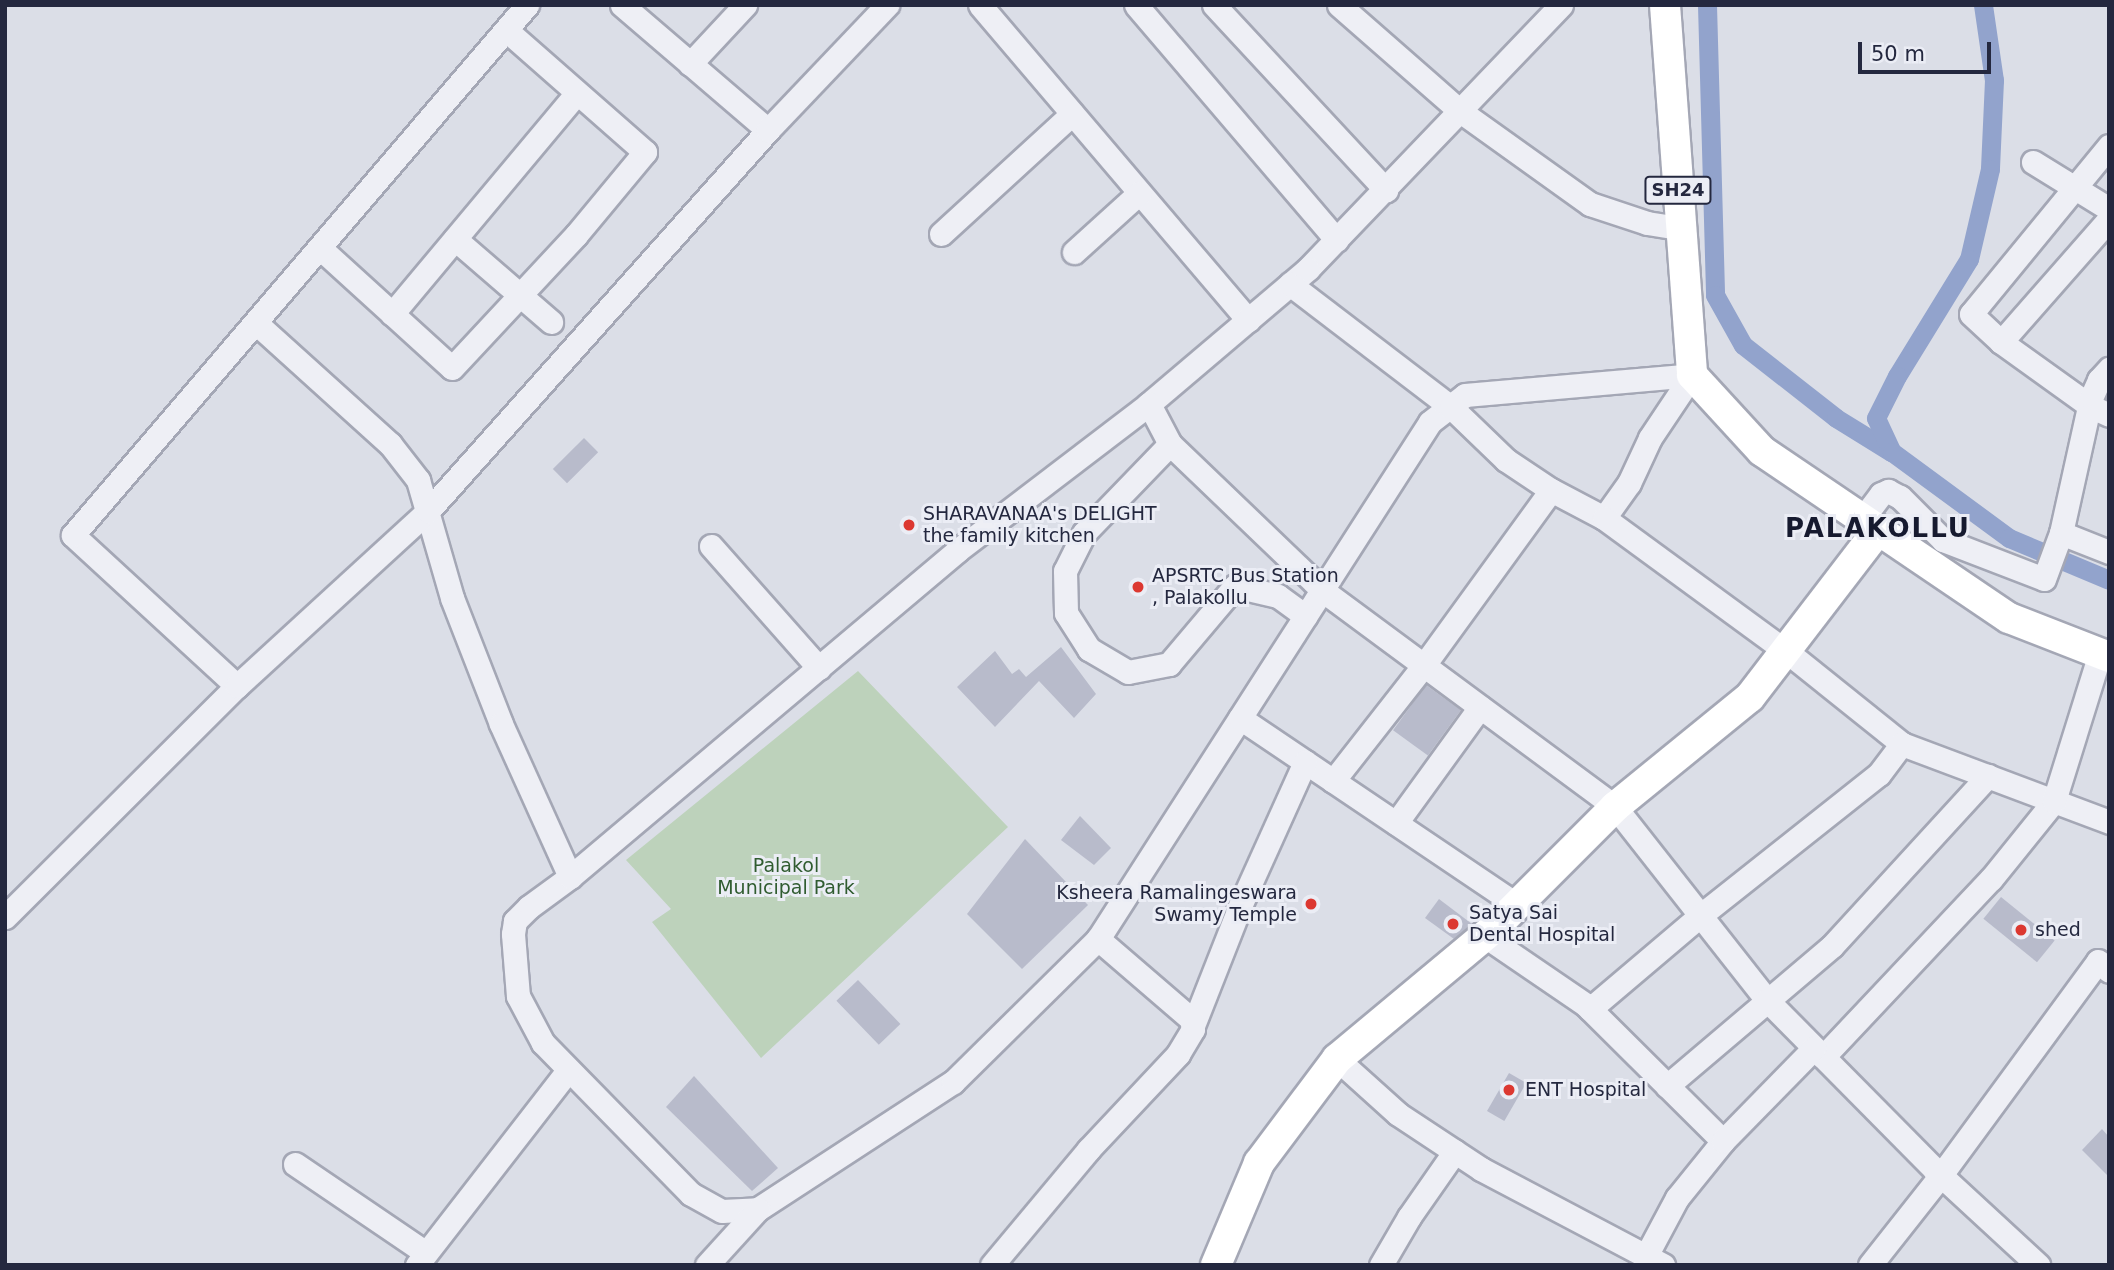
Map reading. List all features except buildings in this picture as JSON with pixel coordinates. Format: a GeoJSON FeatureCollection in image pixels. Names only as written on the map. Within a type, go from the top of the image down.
{"type":"FeatureCollection","features":[{"type":"Feature","properties":{"kind":"main road","name":"SH24"},"geometry":{"type":"LineString","coordinates":[[1665,5],[1692,375]]}},
{"type":"Feature","properties":{"kind":"main road"},"geometry":{"type":"LineString","coordinates":[[1692,375],[1762,451],[2009,618],[2104,655]]}},
{"type":"Feature","properties":{"kind":"main road"},"geometry":{"type":"LineString","coordinates":[[1216,1265],[1259,1163],[1337,1059],[1485,936],[1615,807],[1750,697],[1786,651],[1870,524]]}},
{"type":"Feature","properties":{"kind":"street"},"geometry":{"type":"LineString","coordinates":[[237,686],[74,535],[527,5]]}},
{"type":"Feature","properties":{"kind":"street"},"geometry":{"type":"LineString","coordinates":[[622,5],[768,130]]}},
{"type":"Feature","properties":{"kind":"street"},"geometry":{"type":"LineString","coordinates":[[690,64],[745,5]]}},
{"type":"Feature","properties":{"kind":"street"},"geometry":{"type":"LineString","coordinates":[[5,917],[237,686],[428,511],[768,130],[887,5]]}},
{"type":"Feature","properties":{"kind":"street"},"geometry":{"type":"LineString","coordinates":[[980,5],[1248,320]]}},
{"type":"Feature","properties":{"kind":"street"},"geometry":{"type":"LineString","coordinates":[[1136,5],[1337,240]]}},
{"type":"Feature","properties":{"kind":"street"},"geometry":{"type":"LineString","coordinates":[[1214,5],[1386,190]]}},
{"type":"Feature","properties":{"kind":"street"},"geometry":{"type":"LineString","coordinates":[[1339,5],[1460,111],[1590,204],[1647,223],[1680,228]]}},
{"type":"Feature","properties":{"kind":"street"},"geometry":{"type":"LineString","coordinates":[[758,1209],[722,1211],[691,1194],[543,1043],[518,996],[513,934],[515,922],[529,906],[570,877],[957,551],[1149,404],[1290,284],[1386,190],[1561,5]]}},
{"type":"Feature","properties":{"kind":"street"},"geometry":{"type":"LineString","coordinates":[[320,248],[452,368],[576,235],[645,152],[506,30]]}},
{"type":"Feature","properties":{"kind":"street"},"geometry":{"type":"LineString","coordinates":[[392,314],[577,93]]}},
{"type":"Feature","properties":{"kind":"street"},"geometry":{"type":"LineString","coordinates":[[941,234],[1072,114]]}},
{"type":"Feature","properties":{"kind":"street"},"geometry":{"type":"LineString","coordinates":[[2099,410],[2001,342],[1971,314],[2109,146]]}},
{"type":"Feature","properties":{"kind":"street"},"geometry":{"type":"LineString","coordinates":[[2033,162],[2109,209]]}},
{"type":"Feature","properties":{"kind":"street"},"geometry":{"type":"LineString","coordinates":[[1074,252],[1139,193]]}},
{"type":"Feature","properties":{"kind":"street"},"geometry":{"type":"LineString","coordinates":[[2001,342],[2109,219]]}},
{"type":"Feature","properties":{"kind":"street"},"geometry":{"type":"LineString","coordinates":[[455,239],[551,322]]}},
{"type":"Feature","properties":{"kind":"street"},"geometry":{"type":"LineString","coordinates":[[1290,284],[1451,407],[1506,460],[1550,490],[1604,518],[1786,651],[1902,744],[2109,822]]}},
{"type":"Feature","properties":{"kind":"street"},"geometry":{"type":"LineString","coordinates":[[256,323],[390,444],[418,480],[452,598],[501,724],[570,877]]}},
{"type":"Feature","properties":{"kind":"street"},"geometry":{"type":"LineString","coordinates":[[1870,524],[1881,494],[1888,491],[1900,497],[1943,540],[2044,579],[2099,410],[2099,380],[2109,369]]}},
{"type":"Feature","properties":{"kind":"street"},"geometry":{"type":"LineString","coordinates":[[707,1265],[758,1209],[953,1082],[1098,939],[1430,422],[1465,395],[1692,375]]}},
{"type":"Feature","properties":{"kind":"street"},"geometry":{"type":"LineString","coordinates":[[1604,518],[1629,483],[1650,439],[1692,375]]}},
{"type":"Feature","properties":{"kind":"street"},"geometry":{"type":"LineString","coordinates":[[1149,404],[1170,444],[1322,590],[1615,807],[1767,1000],[1941,1175],[2038,1265]]}},
{"type":"Feature","properties":{"kind":"street"},"geometry":{"type":"LineString","coordinates":[[1170,444],[1084,533],[1065,571],[1066,613],[1089,649],[1128,671],[1169,664],[1235,586],[1278,596],[1306,616]]}},
{"type":"Feature","properties":{"kind":"street"},"geometry":{"type":"LineString","coordinates":[[1333,781],[1424,665],[1550,490]]}},
{"type":"Feature","properties":{"kind":"street"},"geometry":{"type":"LineString","coordinates":[[2061,533],[2109,552]]}},
{"type":"Feature","properties":{"kind":"street"},"geometry":{"type":"LineString","coordinates":[[711,546],[819,668]]}},
{"type":"Feature","properties":{"kind":"street"},"geometry":{"type":"LineString","coordinates":[[1337,1059],[1398,1114],[1481,1169],[1655,1260],[1677,1198],[1723,1141],[1818,1052],[1992,879],[2054,801],[2104,655]]}},
{"type":"Feature","properties":{"kind":"street"},"geometry":{"type":"LineString","coordinates":[[1396,823],[1480,707]]}},
{"type":"Feature","properties":{"kind":"street"},"geometry":{"type":"LineString","coordinates":[[1240,718],[1517,905]]}},
{"type":"Feature","properties":{"kind":"street"},"geometry":{"type":"LineString","coordinates":[[1590,1009],[1701,915],[1879,774],[1902,744]]}},
{"type":"Feature","properties":{"kind":"street"},"geometry":{"type":"LineString","coordinates":[[992,1265],[1088,1150],[1178,1055],[1194,1023],[1240,906],[1305,761]]}},
{"type":"Feature","properties":{"kind":"street"},"geometry":{"type":"LineString","coordinates":[[1667,1086],[1832,946],[1988,776]]}},
{"type":"Feature","properties":{"kind":"street"},"geometry":{"type":"LineString","coordinates":[[1485,936],[1590,1009],[1723,1141]]}},
{"type":"Feature","properties":{"kind":"street"},"geometry":{"type":"LineString","coordinates":[[1098,939],[1194,1023]]}},
{"type":"Feature","properties":{"kind":"street"},"geometry":{"type":"LineString","coordinates":[[1870,1265],[1941,1175],[2098,961],[2109,971]]}},
{"type":"Feature","properties":{"kind":"street"},"geometry":{"type":"LineString","coordinates":[[295,1164],[422,1259],[568,1070]]}},
{"type":"Feature","properties":{"kind":"street"},"geometry":{"type":"LineString","coordinates":[[1381,1265],[1409,1217],[1455,1151]]}},
{"type":"Feature","properties":{"kind":"green space","name":"Palakol Municipal Park"},"geometry":{"type":"Polygon","coordinates":[[[858,671],[1008,827],[761,1058],[652,922],[671,909],[626,860],[858,671]]]}},
{"type":"Feature","properties":{"kind":"waterway"},"geometry":{"type":"LineString","coordinates":[[1707,5],[1715,295],[1743,345],[1836,418],[1891,452]]}},
{"type":"Feature","properties":{"kind":"waterway"},"geometry":{"type":"LineString","coordinates":[[1983,5],[1994,80],[1990,169],[1969,259],[1897,376],[1876,418],[1892,452],[2009,538],[2109,580]]}},
{"type":"Feature","properties":{"kind":"place","name":"SHARAVANAA's DELIGHT the family kitchen"},"geometry":{"type":"Point","coordinates":[909,525]}},
{"type":"Feature","properties":{"kind":"place","name":"APSRTC Bus Station , Palakollu"},"geometry":{"type":"Point","coordinates":[1138,587]}},
{"type":"Feature","properties":{"kind":"place","name":"Ksheera Ramalingeswara Swamy Temple"},"geometry":{"type":"Point","coordinates":[1311,904]}},
{"type":"Feature","properties":{"kind":"place","name":"Satya Sai Dental Hospital"},"geometry":{"type":"Point","coordinates":[1453,924]}},
{"type":"Feature","properties":{"kind":"place","name":"shed"},"geometry":{"type":"Point","coordinates":[2021,930]}},
{"type":"Feature","properties":{"kind":"place","name":"ENT Hospital"},"geometry":{"type":"Point","coordinates":[1509,1090]}},
{"type":"Feature","properties":{"kind":"district","name":"PALAKOLLU"},"geometry":{"type":"Point","coordinates":[1878,529]}}]}
